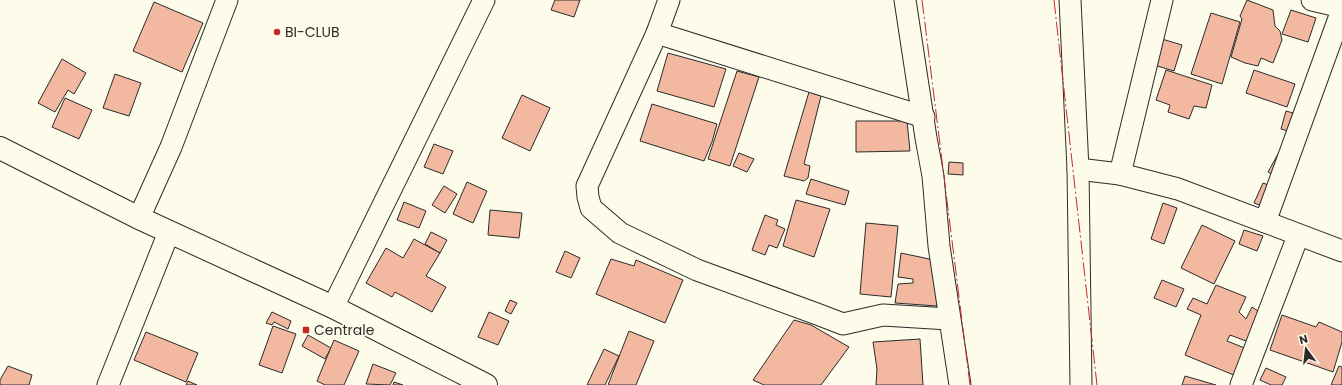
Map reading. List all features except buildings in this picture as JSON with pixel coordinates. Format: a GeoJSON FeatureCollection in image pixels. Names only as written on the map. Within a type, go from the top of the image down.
{"type":"FeatureCollection","features":[{"type":"Feature","properties":{"kind":"highway"},"geometry":{"type":"LineString","coordinates":[[0,148],[139,218],[333,307],[486,385]]}},
{"type":"Feature","properties":{"kind":"street"},"geometry":{"type":"LineString","coordinates":[[139,218],[171,147],[227,0]]}},
{"type":"Feature","properties":{"kind":"street"},"geometry":{"type":"LineString","coordinates":[[333,307],[484,0]]}},
{"type":"Feature","properties":{"kind":"street"},"geometry":{"type":"LineString","coordinates":[[669,0],[657,32],[587,186],[591,208],[620,233],[697,270],[843,324],[883,315],[949,319]]}},
{"type":"Feature","properties":{"kind":"street"},"geometry":{"type":"LineString","coordinates":[[905,0],[933,176],[939,246],[960,385]]}},
{"type":"Feature","properties":{"kind":"street"},"geometry":{"type":"LineString","coordinates":[[1070,0],[1078,169],[1080,385]]}},
{"type":"Feature","properties":{"kind":"street"},"geometry":{"type":"LineString","coordinates":[[1120,174],[1162,0]]}},
{"type":"Feature","properties":{"kind":"street"},"geometry":{"type":"LineString","coordinates":[[1265,222],[1342,8],[1312,0]]}},
{"type":"Feature","properties":{"kind":"street"},"geometry":{"type":"LineString","coordinates":[[657,32],[924,117]]}},
{"type":"Feature","properties":{"kind":"street"},"geometry":{"type":"LineString","coordinates":[[1078,169],[1120,174],[1178,189],[1298,236],[1342,251]]}},
{"type":"Feature","properties":{"kind":"street"},"geometry":{"type":"LineString","coordinates":[[108,385],[169,232]]}},
{"type":"Feature","properties":{"kind":"street"},"geometry":{"type":"LineString","coordinates":[[1241,385],[1298,236]]}},
{"type":"Feature","properties":{"kind":"power"},"geometry":{"type":"LineString","coordinates":[[922,0],[970,385]]}},
{"type":"Feature","properties":{"kind":"power"},"geometry":{"type":"LineString","coordinates":[[1054,0],[1097,385]]}},
{"type":"Feature","properties":{"kind":"place","name":"BI-CLUB"},"geometry":{"type":"Point","coordinates":[277,32]}},
{"type":"Feature","properties":{"kind":"place","name":"Centrale"},"geometry":{"type":"Point","coordinates":[306,330]}}]}
